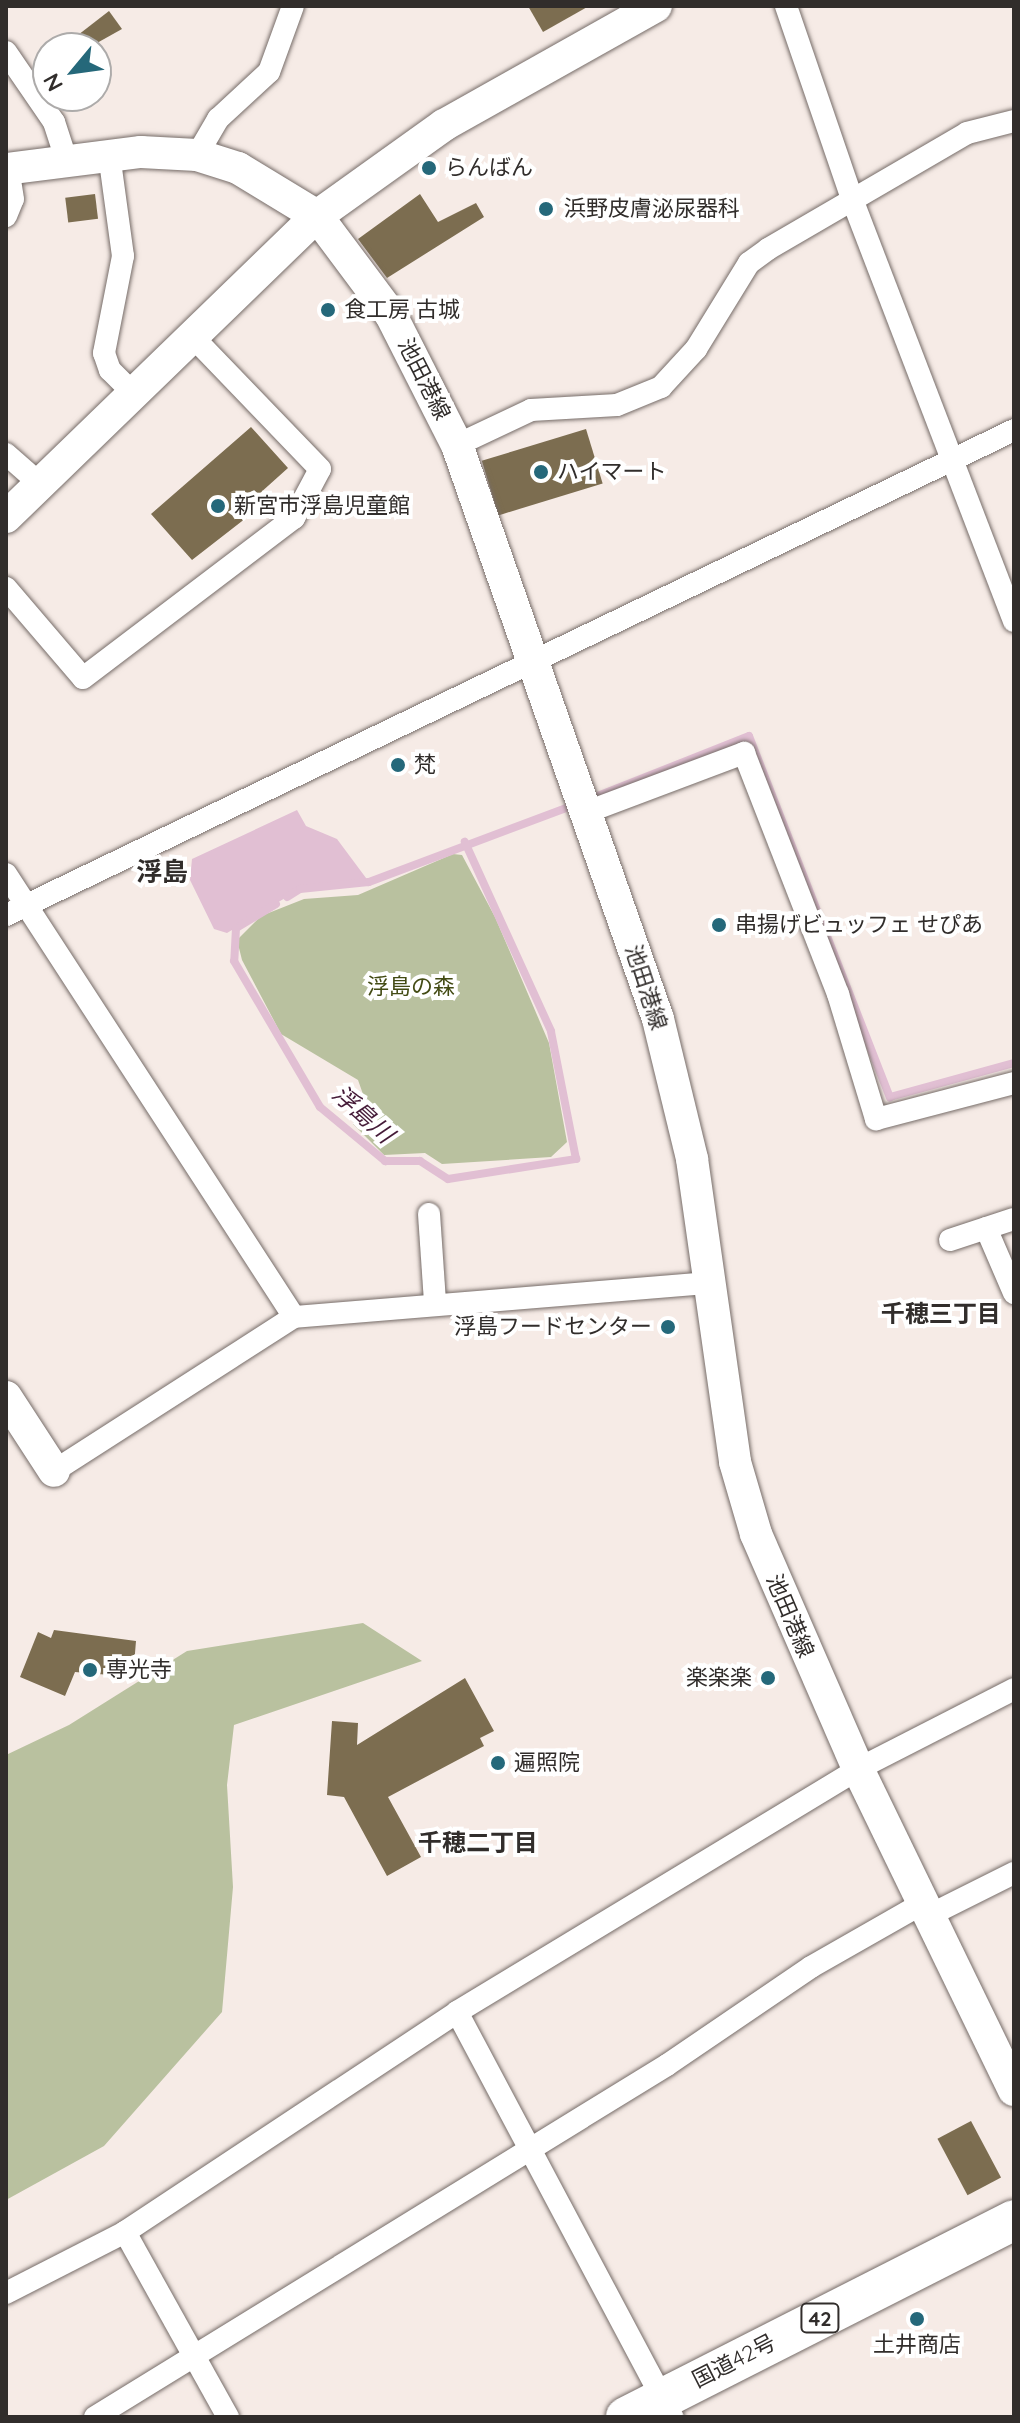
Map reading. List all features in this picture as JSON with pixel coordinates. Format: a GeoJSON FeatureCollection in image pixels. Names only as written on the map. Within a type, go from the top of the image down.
{"type":"FeatureCollection","features":[{"type":"Feature","properties":{"kind":"highway","name":"国道42号"},"geometry":{"type":"LineString","coordinates":[[626,2417],[667,2407],[1014,2220]]}},
{"type":"Feature","properties":{"kind":"main road"},"geometry":{"type":"LineString","coordinates":[[6,517],[317,216],[444,125],[656,6]]}},
{"type":"Feature","properties":{"kind":"main road","name":"池田港線"},"geometry":{"type":"LineString","coordinates":[[7,169],[109,154],[197,155],[261,179],[317,216],[391,315],[457,445],[658,1019],[692,1159],[735,1462],[756,1534],[858,1769],[1014,2090]]}},
{"type":"Feature","properties":{"kind":"main road"},"geometry":{"type":"LineString","coordinates":[[6,1397],[54,1471]]}},
{"type":"Feature","properties":{"kind":"street"},"geometry":{"type":"LineString","coordinates":[[197,155],[218,119],[269,72],[293,6]]}},
{"type":"Feature","properties":{"kind":"street"},"geometry":{"type":"LineString","coordinates":[[786,6],[852,199],[951,465],[1014,621]]}},
{"type":"Feature","properties":{"kind":"street"},"geometry":{"type":"LineString","coordinates":[[6,52],[54,122],[66,158]]}},
{"type":"Feature","properties":{"kind":"street"},"geometry":{"type":"LineString","coordinates":[[457,445],[531,410],[617,405],[661,387],[696,349],[749,263],[967,133],[1014,121]]}},
{"type":"Feature","properties":{"kind":"street"},"geometry":{"type":"LineString","coordinates":[[109,154],[123,256],[104,353],[110,370],[134,394]]}},
{"type":"Feature","properties":{"kind":"street"},"geometry":{"type":"LineString","coordinates":[[6,216],[13,199],[7,169]]}},
{"type":"Feature","properties":{"kind":"street"},"geometry":{"type":"LineString","coordinates":[[6,588],[83,678],[294,518],[320,469],[193,337]]}},
{"type":"Feature","properties":{"kind":"street"},"geometry":{"type":"LineString","coordinates":[[15,910],[951,465],[1014,430]]}},
{"type":"Feature","properties":{"kind":"street"},"geometry":{"type":"LineString","coordinates":[[6,454],[39,483]]}},
{"type":"Feature","properties":{"kind":"street"},"geometry":{"type":"LineString","coordinates":[[587,812],[744,753],[838,994],[876,1119],[1014,1083]]}},
{"type":"Feature","properties":{"kind":"street"},"geometry":{"type":"LineString","coordinates":[[6,874],[15,910],[294,1317]]}},
{"type":"Feature","properties":{"kind":"street"},"geometry":{"type":"LineString","coordinates":[[429,1214],[435,1302]]}},
{"type":"Feature","properties":{"kind":"street"},"geometry":{"type":"LineString","coordinates":[[950,1240],[1014,1219]]}},
{"type":"Feature","properties":{"kind":"street"},"geometry":{"type":"LineString","coordinates":[[986,1228],[1014,1293]]}},
{"type":"Feature","properties":{"kind":"street"},"geometry":{"type":"LineString","coordinates":[[54,1471],[294,1317],[435,1302],[711,1283]]}},
{"type":"Feature","properties":{"kind":"street"},"geometry":{"type":"LineString","coordinates":[[6,2293],[125,2232],[457,2012],[858,1769],[1014,1689]]}},
{"type":"Feature","properties":{"kind":"street"},"geometry":{"type":"LineString","coordinates":[[95,2417],[195,2360],[811,1967],[928,1908],[1014,1873]]}},
{"type":"Feature","properties":{"kind":"street"},"geometry":{"type":"LineString","coordinates":[[457,2012],[667,2407]]}},
{"type":"Feature","properties":{"kind":"street"},"geometry":{"type":"LineString","coordinates":[[125,2232],[228,2417]]}},
{"type":"Feature","properties":{"kind":"green space","name":"浮島の森"},"geometry":{"type":"Polygon","coordinates":[[[453,854],[462,855],[495,917],[549,1043],[567,1142],[551,1157],[442,1164],[425,1153],[384,1155],[353,1124],[364,1097],[358,1080],[281,1034],[242,960],[237,940],[261,916],[304,899],[358,895],[453,854]]]}},
{"type":"Feature","properties":{"kind":"green space"},"geometry":{"type":"Polygon","coordinates":[[[363,1623],[422,1661],[234,1725],[227,1785],[233,1887],[222,2012],[104,2146],[6,2200],[6,1755],[69,1725],[187,1651],[363,1623]]]}},
{"type":"Feature","properties":{"kind":"shaded area"},"geometry":{"type":"Polygon","coordinates":[[[297,810],[306,826],[337,839],[369,882],[300,889],[227,933],[214,929],[190,880],[192,859],[297,810]]]}},
{"type":"Feature","properties":{"kind":"building"},"geometry":{"type":"Polygon","coordinates":[[[528,6],[589,6],[543,32],[528,6]]]}},
{"type":"Feature","properties":{"kind":"building"},"geometry":{"type":"Polygon","coordinates":[[[109,11],[122,29],[112,35],[112,32],[82,32],[109,11]]]}},
{"type":"Feature","properties":{"kind":"building"},"geometry":{"type":"Polygon","coordinates":[[[95,194],[98,219],[68,222],[65,198],[95,194]]]}},
{"type":"Feature","properties":{"kind":"building"},"geometry":{"type":"Polygon","coordinates":[[[420,194],[438,222],[476,203],[484,217],[387,278],[358,239],[420,194]]]}},
{"type":"Feature","properties":{"kind":"building"},"geometry":{"type":"Polygon","coordinates":[[[251,427],[288,468],[240,511],[246,518],[192,560],[151,514],[251,427]]]}},
{"type":"Feature","properties":{"kind":"building","name":"ハイマート"},"geometry":{"type":"Polygon","coordinates":[[[586,429],[603,484],[498,515],[482,461],[586,429]]]}},
{"type":"Feature","properties":{"kind":"building"},"geometry":{"type":"Polygon","coordinates":[[[54,1630],[136,1641],[133,1677],[75,1672],[65,1696],[20,1677],[38,1632],[51,1638],[54,1630]]]}},
{"type":"Feature","properties":{"kind":"building"},"geometry":{"type":"Polygon","coordinates":[[[465,1678],[494,1731],[480,1738],[484,1746],[388,1797],[421,1857],[387,1876],[344,1797],[327,1795],[332,1721],[358,1723],[357,1745],[465,1678]]]}},
{"type":"Feature","properties":{"kind":"building"},"geometry":{"type":"Polygon","coordinates":[[[971,2121],[1001,2178],[967,2195],[937,2139],[971,2121]]]}},
{"type":"Feature","properties":{"kind":"waterway","name":"浮島川"},"geometry":{"type":"LineString","coordinates":[[590,799],[749,736],[890,1097],[1014,1063]]}},
{"type":"Feature","properties":{"kind":"waterway","name":"浮島川"},"geometry":{"type":"LineString","coordinates":[[287,897],[300,889],[369,882],[577,804]]}},
{"type":"Feature","properties":{"kind":"waterway","name":"浮島川"},"geometry":{"type":"LineString","coordinates":[[276,904],[236,928],[234,961],[320,1107],[385,1161],[420,1161],[448,1179],[576,1159],[551,1031],[465,842]]}},
{"type":"Feature","properties":{"kind":"place","name":"らんばん"},"geometry":{"type":"Point","coordinates":[429,168]}},
{"type":"Feature","properties":{"kind":"place","name":"浜野皮膚泌尿器科"},"geometry":{"type":"Point","coordinates":[546,209]}},
{"type":"Feature","properties":{"kind":"place","name":"食工房 古城"},"geometry":{"type":"Point","coordinates":[328,310]}},
{"type":"Feature","properties":{"kind":"place","name":"ハイマート"},"geometry":{"type":"Point","coordinates":[541,472]}},
{"type":"Feature","properties":{"kind":"place","name":"新宮市浮島児童館"},"geometry":{"type":"Point","coordinates":[218,506]}},
{"type":"Feature","properties":{"kind":"place","name":"梵"},"geometry":{"type":"Point","coordinates":[398,765]}},
{"type":"Feature","properties":{"kind":"place","name":"串揚げビュッフェ せぴあ"},"geometry":{"type":"Point","coordinates":[719,925]}},
{"type":"Feature","properties":{"kind":"place","name":"浮島フードセンター"},"geometry":{"type":"Point","coordinates":[668,1327]}},
{"type":"Feature","properties":{"kind":"place","name":"専光寺"},"geometry":{"type":"Point","coordinates":[90,1670]}},
{"type":"Feature","properties":{"kind":"place","name":"楽楽楽"},"geometry":{"type":"Point","coordinates":[768,1678]}},
{"type":"Feature","properties":{"kind":"place","name":"遍照院"},"geometry":{"type":"Point","coordinates":[498,1763]}},
{"type":"Feature","properties":{"kind":"place","name":"土井商店"},"geometry":{"type":"Point","coordinates":[917,2319]}},
{"type":"Feature","properties":{"kind":"district","name":"浮島"},"geometry":{"type":"Point","coordinates":[162,872]}},
{"type":"Feature","properties":{"kind":"district","name":"千穂三丁目"},"geometry":{"type":"Point","coordinates":[941,1314]}},
{"type":"Feature","properties":{"kind":"district","name":"千穂二丁目"},"geometry":{"type":"Point","coordinates":[478,1843]}}]}
